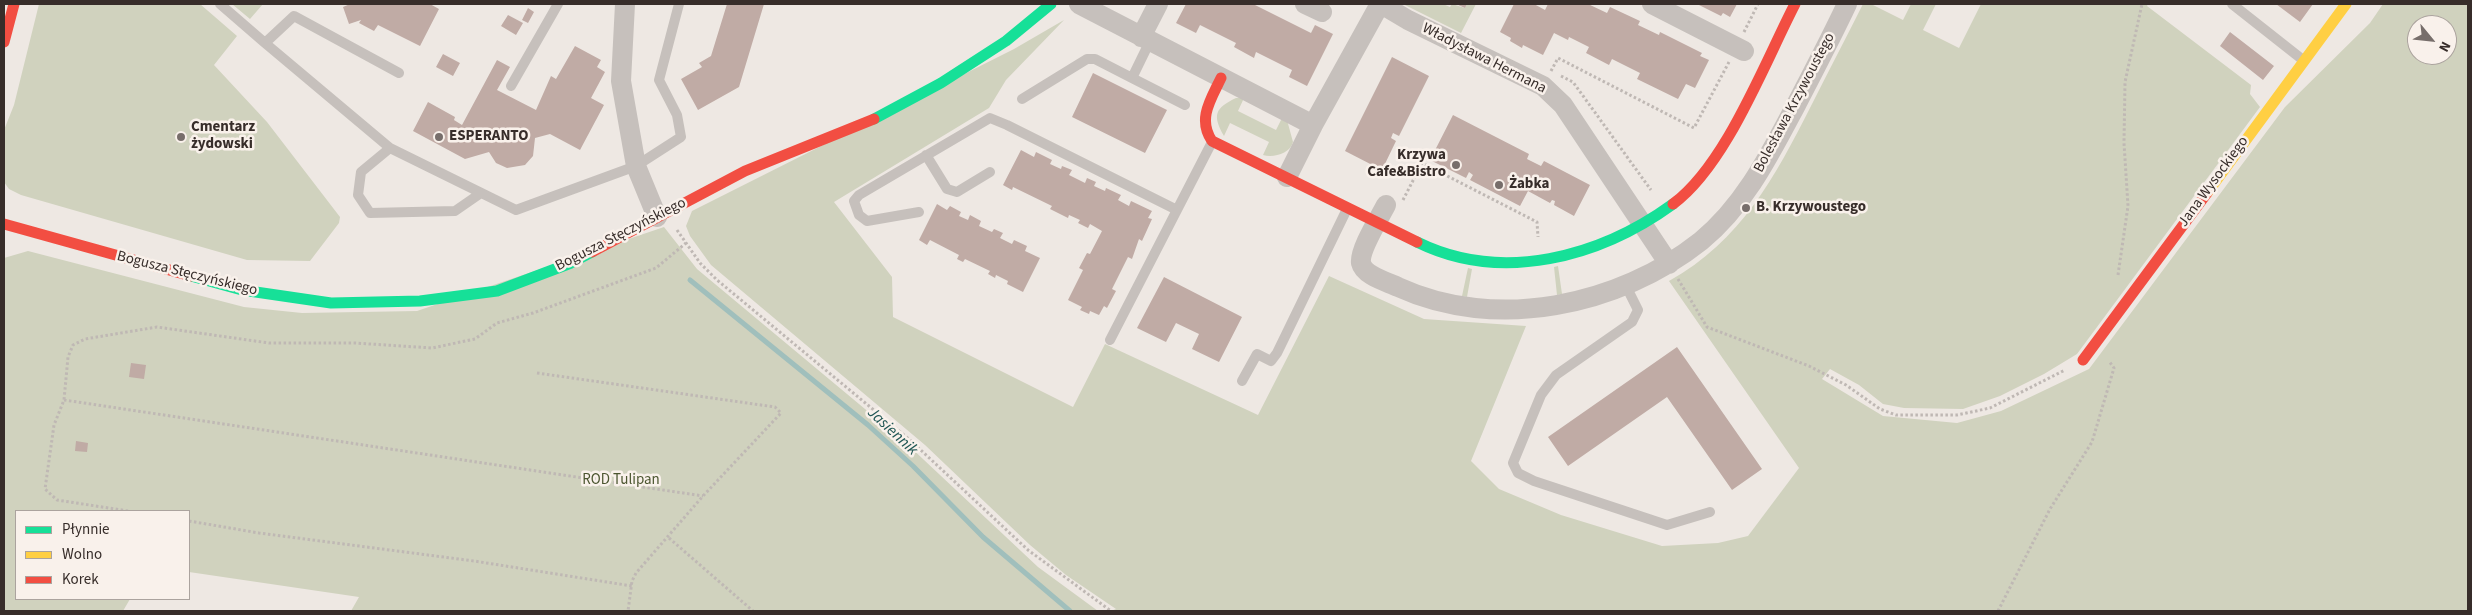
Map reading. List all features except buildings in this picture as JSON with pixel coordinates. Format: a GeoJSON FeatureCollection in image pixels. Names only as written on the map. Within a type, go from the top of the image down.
{"type":"FeatureCollection","features":[{"type":"Feature","properties":{"kind":"street"},"geometry":{"type":"LineString","coordinates":[[4,42],[14,4]]}},
{"type":"Feature","properties":{"kind":"street"},"geometry":{"type":"LineString","coordinates":[[625,4],[621,82],[636,166],[661,215]]}},
{"type":"Feature","properties":{"kind":"street","name":"Bogusza Stęczyńskiego"},"geometry":{"type":"LineString","coordinates":[[4,224],[242,290],[331,303],[420,301],[497,291],[570,264],[745,171],[885,115],[941,83],[1006,41],[1051,4]]}},
{"type":"Feature","properties":{"kind":"street"},"geometry":{"type":"LineString","coordinates":[[1078,4],[1314,125]]}},
{"type":"Feature","properties":{"kind":"street"},"geometry":{"type":"LineString","coordinates":[[1146,39],[1158,4]]}},
{"type":"Feature","properties":{"kind":"street","name":"Władysława Hermana"},"geometry":{"type":"LineString","coordinates":[[1287,177],[1381,4],[1408,20],[1543,86],[1563,105],[1669,264]]}},
{"type":"Feature","properties":{"kind":"street"},"geometry":{"type":"LineString","coordinates":[[1652,4],[1740,49]]}},
{"type":"Feature","properties":{"kind":"street"},"geometry":{"type":"LineString","coordinates":[[1221,78],[1204,118],[1207,135],[1212,141],[1433,250],[1470,260],[1497,263],[1543,261],[1576,254],[1605,244],[1644,225],[1690,189],[1718,152],[1795,4]]}},
{"type":"Feature","properties":{"kind":"street","name":"Bolesława Krzywoustego"},"geometry":{"type":"LineString","coordinates":[[1377,223],[1363,251],[1361,264],[1364,269],[1402,289],[1429,298],[1474,307],[1532,308],[1569,303],[1626,286],[1669,264],[1701,240],[1722,221],[1755,179],[1767,160],[1847,4]]}},
{"type":"Feature","properties":{"kind":"street","name":"Jana Wysockiego"},"geometry":{"type":"LineString","coordinates":[[2083,360],[2346,4]]}},
{"type":"Feature","properties":{"kind":"street"},"geometry":{"type":"LineString","coordinates":[[1377,223],[1394,203]]}},
{"type":"Feature","properties":{"kind":"street"},"geometry":{"type":"LineString","coordinates":[[10,239],[29,232]]}},
{"type":"Feature","properties":{"kind":"lane"},"geometry":{"type":"LineString","coordinates":[[220,4],[390,148],[516,210],[636,166],[682,137],[677,115],[659,80],[679,4]]}},
{"type":"Feature","properties":{"kind":"lane"},"geometry":{"type":"LineString","coordinates":[[511,86],[558,4]]}},
{"type":"Feature","properties":{"kind":"lane"},"geometry":{"type":"LineString","coordinates":[[2232,4],[2304,60]]}},
{"type":"Feature","properties":{"kind":"lane"},"geometry":{"type":"LineString","coordinates":[[265,43],[294,16],[399,73]]}},
{"type":"Feature","properties":{"kind":"lane"},"geometry":{"type":"LineString","coordinates":[[1132,78],[1146,39]]}},
{"type":"Feature","properties":{"kind":"lane"},"geometry":{"type":"LineString","coordinates":[[1022,98],[1087,59],[1095,59],[1185,105]]}},
{"type":"Feature","properties":{"kind":"lane"},"geometry":{"type":"LineString","coordinates":[[919,212],[867,221],[859,215],[854,201],[859,195],[926,154],[990,118],[1177,210]]}},
{"type":"Feature","properties":{"kind":"lane"},"geometry":{"type":"LineString","coordinates":[[1110,340],[1212,141]]}},
{"type":"Feature","properties":{"kind":"lane"},"geometry":{"type":"LineString","coordinates":[[390,148],[361,172],[358,195],[370,213],[455,211],[482,193]]}},
{"type":"Feature","properties":{"kind":"lane"},"geometry":{"type":"LineString","coordinates":[[926,154],[948,189],[952,192],[957,192],[990,172]]}},
{"type":"Feature","properties":{"kind":"lane"},"geometry":{"type":"LineString","coordinates":[[1242,381],[1256,354],[1271,361],[1277,353],[1348,208]]}},
{"type":"Feature","properties":{"kind":"lane"},"geometry":{"type":"LineString","coordinates":[[1626,286],[1638,310],[1632,322],[1556,374],[1541,395],[1513,463],[1518,473],[1534,481],[1666,525],[1710,512]]}},
{"type":"Feature","properties":{"kind":"path"},"geometry":{"type":"LineString","coordinates":[[1551,71],[1558,58],[1694,128],[1740,49],[1758,4]]}},
{"type":"Feature","properties":{"kind":"path"},"geometry":{"type":"LineString","coordinates":[[2116,283],[2128,206],[2124,143],[2125,82],[2142,4]]}},
{"type":"Feature","properties":{"kind":"path"},"geometry":{"type":"LineString","coordinates":[[1394,203],[1422,163],[1537,222],[1538,238]]}},
{"type":"Feature","properties":{"kind":"path"},"geometry":{"type":"LineString","coordinates":[[661,215],[700,263],[717,280],[910,440],[1028,550],[1111,611]]}},
{"type":"Feature","properties":{"kind":"path"},"geometry":{"type":"LineString","coordinates":[[1669,264],[1707,327],[1809,366],[1846,385],[1880,409],[1896,415],[1957,416],[1990,408],[2058,375],[2083,360]]}},
{"type":"Feature","properties":{"kind":"path"},"geometry":{"type":"LineString","coordinates":[[122,510],[58,500],[45,490],[54,425],[64,400],[68,356],[73,345],[85,339],[124,332]]}},
{"type":"Feature","properties":{"kind":"path"},"geometry":{"type":"LineString","coordinates":[[1998,611],[2050,509],[2092,442],[2114,368],[2095,343]]}},
{"type":"Feature","properties":{"kind":"path"},"geometry":{"type":"LineString","coordinates":[[537,372],[776,407],[781,413],[703,496],[669,538],[636,573],[628,611]]}},
{"type":"Feature","properties":{"kind":"path"},"geometry":{"type":"LineString","coordinates":[[64,400],[703,496]]}},
{"type":"Feature","properties":{"kind":"path"},"geometry":{"type":"LineString","coordinates":[[190,521],[259,533],[474,561],[632,586]]}},
{"type":"Feature","properties":{"kind":"path"},"geometry":{"type":"LineString","coordinates":[[669,538],[753,611]]}},
{"type":"Feature","properties":{"kind":"green space"},"geometry":{"type":"Polygon","coordinates":[[[39,4],[200,4],[237,36],[214,65],[267,122],[340,217],[339,223],[310,261],[247,260],[21,195],[9,189],[4,182],[4,130],[14,105],[39,4]]]}},
{"type":"Feature","properties":{"kind":"green space"},"geometry":{"type":"Polygon","coordinates":[[[232,4],[263,4],[250,19],[232,4]]]}},
{"type":"Feature","properties":{"kind":"green space"},"geometry":{"type":"Polygon","coordinates":[[[1403,4],[1443,4],[1450,7],[1452,4],[1465,8],[1467,4],[1476,4],[1461,33],[1403,4]]]}},
{"type":"Feature","properties":{"kind":"green space"},"geometry":{"type":"Polygon","coordinates":[[[1863,4],[1871,4],[1903,20],[1911,4],[1936,4],[1923,30],[1959,48],[1981,4],[2148,4],[2147,6],[2251,85],[2250,94],[2260,107],[2077,354],[2044,374],[2000,396],[1963,409],[1904,408],[1883,404],[1859,385],[1830,369],[1822,379],[1883,416],[1957,423],[2001,411],[2089,369],[2285,107],[2370,23],[2383,4],[2468,4],[2468,611],[1111,611],[1116,609],[1066,575],[1030,545],[925,445],[711,265],[690,236],[686,226],[692,211],[1014,49],[1064,20],[1006,80],[989,108],[834,202],[892,277],[893,317],[1073,407],[1105,344],[1258,415],[1329,276],[1424,319],[1526,326],[1471,461],[1499,489],[1561,515],[1662,546],[1718,543],[1748,536],[1799,468],[1669,281],[1694,265],[1736,227],[1769,182],[1798,132],[1863,4]]]}},
{"type":"Feature","properties":{"kind":"green space"},"geometry":{"type":"Polygon","coordinates":[[[1236,98],[1244,98],[1238,111],[1276,130],[1282,118],[1287,120],[1293,142],[1288,150],[1271,156],[1263,155],[1269,142],[1230,123],[1224,136],[1218,123],[1218,113],[1224,105],[1236,98]]]}},
{"type":"Feature","properties":{"kind":"green space","name":"ROD Tulipan"},"geometry":{"type":"Polygon","coordinates":[[[664,227],[697,269],[907,444],[1038,567],[1098,611],[351,611],[359,597],[190,572],[190,510],[15,510],[15,600],[129,600],[123,611],[4,611],[4,258],[28,251],[244,307],[302,313],[417,311],[664,227]]]}},
{"type":"Feature","properties":{"kind":"green space"},"geometry":{"type":"Polygon","coordinates":[[[1558,266],[1562,294],[1557,295],[1554,267],[1558,266]]]}},
{"type":"Feature","properties":{"kind":"green space"},"geometry":{"type":"Polygon","coordinates":[[[1468,268],[1472,269],[1467,297],[1462,296],[1468,268]]]}},
{"type":"Feature","properties":{"kind":"waterway","name":"Jasiennik"},"geometry":{"type":"LineString","coordinates":[[690,280],[868,425],[913,466],[983,537],[1070,611]]}},
{"type":"Feature","properties":{"kind":"traffic: fast"},"geometry":{"type":"LineString","coordinates":[[874,119],[941,83],[1006,41],[1051,4]]}},
{"type":"Feature","properties":{"kind":"traffic: fast"},"geometry":{"type":"LineString","coordinates":[[1417,242],[1449,255],[1483,261],[1516,262],[1550,259],[1614,238],[1645,223],[1673,204]]}},
{"type":"Feature","properties":{"kind":"traffic: fast"},"geometry":{"type":"LineString","coordinates":[[191,276],[242,290],[331,303],[420,301],[497,291],[571,263],[592,252]]}},
{"type":"Feature","properties":{"kind":"traffic: slow"},"geometry":{"type":"LineString","coordinates":[[2207,193],[2346,4]]}},
{"type":"Feature","properties":{"kind":"traffic: jam"},"geometry":{"type":"LineString","coordinates":[[4,42],[14,4]]}},
{"type":"Feature","properties":{"kind":"traffic: jam"},"geometry":{"type":"LineString","coordinates":[[1673,204],[1692,187],[1710,165],[1727,139],[1757,83],[1795,4]]}},
{"type":"Feature","properties":{"kind":"traffic: jam"},"geometry":{"type":"LineString","coordinates":[[1221,78],[1207,109],[1206,125],[1212,141],[1417,242]]}},
{"type":"Feature","properties":{"kind":"traffic: jam"},"geometry":{"type":"LineString","coordinates":[[592,252],[745,171],[874,119]]}},
{"type":"Feature","properties":{"kind":"traffic: jam"},"geometry":{"type":"LineString","coordinates":[[2083,360],[2207,193]]}},
{"type":"Feature","properties":{"kind":"traffic: jam"},"geometry":{"type":"LineString","coordinates":[[4,224],[191,276]]}},
{"type":"Feature","properties":{"kind":"place","name":"Cmentarz żydowski"},"geometry":{"type":"Point","coordinates":[181,137]}},
{"type":"Feature","properties":{"kind":"place","name":"ESPERANTO"},"geometry":{"type":"Point","coordinates":[439,137]}},
{"type":"Feature","properties":{"kind":"place","name":"Krzywa Cafe&Bistro"},"geometry":{"type":"Point","coordinates":[1456,165]}},
{"type":"Feature","properties":{"kind":"place","name":"Żabka"},"geometry":{"type":"Point","coordinates":[1499,185]}},
{"type":"Feature","properties":{"kind":"place","name":"B. Krzywoustego"},"geometry":{"type":"Point","coordinates":[1746,208]}}]}
